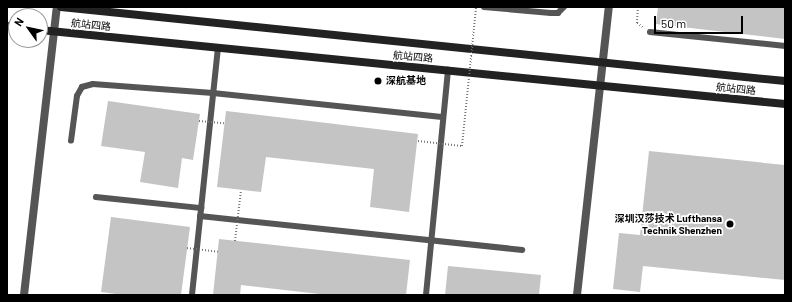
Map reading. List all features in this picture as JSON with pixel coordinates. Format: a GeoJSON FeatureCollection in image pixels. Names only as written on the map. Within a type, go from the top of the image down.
{"type":"FeatureCollection","features":[{"type":"Feature","properties":{"kind":"street"},"geometry":{"type":"LineString","coordinates":[[24,295],[57,7]]}},
{"type":"Feature","properties":{"kind":"street","name":"航站四路"},"geometry":{"type":"LineString","coordinates":[[61,7],[785,81]]}},
{"type":"Feature","properties":{"kind":"street"},"geometry":{"type":"LineString","coordinates":[[577,295],[609,7]]}},
{"type":"Feature","properties":{"kind":"street","name":"航站四路"},"geometry":{"type":"LineString","coordinates":[[48,31],[218,49],[448,70],[785,104]]}},
{"type":"Feature","properties":{"kind":"lane"},"geometry":{"type":"LineString","coordinates":[[484,7],[551,13],[558,13],[564,7]]}},
{"type":"Feature","properties":{"kind":"lane"},"geometry":{"type":"LineString","coordinates":[[650,32],[785,46]]}},
{"type":"Feature","properties":{"kind":"lane"},"geometry":{"type":"LineString","coordinates":[[192,295],[218,49]]}},
{"type":"Feature","properties":{"kind":"lane"},"geometry":{"type":"LineString","coordinates":[[426,295],[442,117],[448,70]]}},
{"type":"Feature","properties":{"kind":"lane"},"geometry":{"type":"LineString","coordinates":[[71,141],[77,96],[82,87],[93,84],[213,93],[442,117]]}},
{"type":"Feature","properties":{"kind":"lane"},"geometry":{"type":"LineString","coordinates":[[96,197],[201,208]]}},
{"type":"Feature","properties":{"kind":"lane"},"geometry":{"type":"LineString","coordinates":[[200,216],[522,250]]}},
{"type":"Feature","properties":{"kind":"path"},"geometry":{"type":"LineString","coordinates":[[418,141],[462,146],[476,7]]}},
{"type":"Feature","properties":{"kind":"path"},"geometry":{"type":"LineString","coordinates":[[638,7],[637,23],[650,32]]}},
{"type":"Feature","properties":{"kind":"path"},"geometry":{"type":"LineString","coordinates":[[199,121],[224,123]]}},
{"type":"Feature","properties":{"kind":"path"},"geometry":{"type":"LineString","coordinates":[[235,241],[241,190]]}},
{"type":"Feature","properties":{"kind":"path"},"geometry":{"type":"LineString","coordinates":[[187,248],[218,252]]}},
{"type":"Feature","properties":{"kind":"building"},"geometry":{"type":"Polygon","coordinates":[[[658,7],[785,7],[785,39],[656,24],[658,7]]]}},
{"type":"Feature","properties":{"kind":"building"},"geometry":{"type":"Polygon","coordinates":[[[108,101],[200,114],[193,160],[182,158],[178,188],[140,182],[145,152],[101,146],[108,101]]]}},
{"type":"Feature","properties":{"kind":"building"},"geometry":{"type":"Polygon","coordinates":[[[226,111],[418,134],[409,212],[370,207],[374,169],[266,157],[261,192],[217,187],[226,111]]]}},
{"type":"Feature","properties":{"kind":"building"},"geometry":{"type":"Polygon","coordinates":[[[649,151],[785,165],[785,280],[643,266],[640,292],[613,289],[619,233],[640,235],[649,151]]]}},
{"type":"Feature","properties":{"kind":"building"},"geometry":{"type":"Polygon","coordinates":[[[111,217],[190,227],[181,295],[124,295],[101,292],[111,217]]]}},
{"type":"Feature","properties":{"kind":"building"},"geometry":{"type":"Polygon","coordinates":[[[219,239],[410,260],[406,295],[328,295],[241,285],[240,295],[213,295],[219,239]]]}},
{"type":"Feature","properties":{"kind":"building"},"geometry":{"type":"Polygon","coordinates":[[[448,266],[541,275],[539,295],[445,295],[448,266]]]}},
{"type":"Feature","properties":{"kind":"place","name":"深航基地"},"geometry":{"type":"Point","coordinates":[378,81]}},
{"type":"Feature","properties":{"kind":"place","name":"深圳汉莎技术 Lufthansa Technik Shenzhen"},"geometry":{"type":"Point","coordinates":[730,224]}}]}
